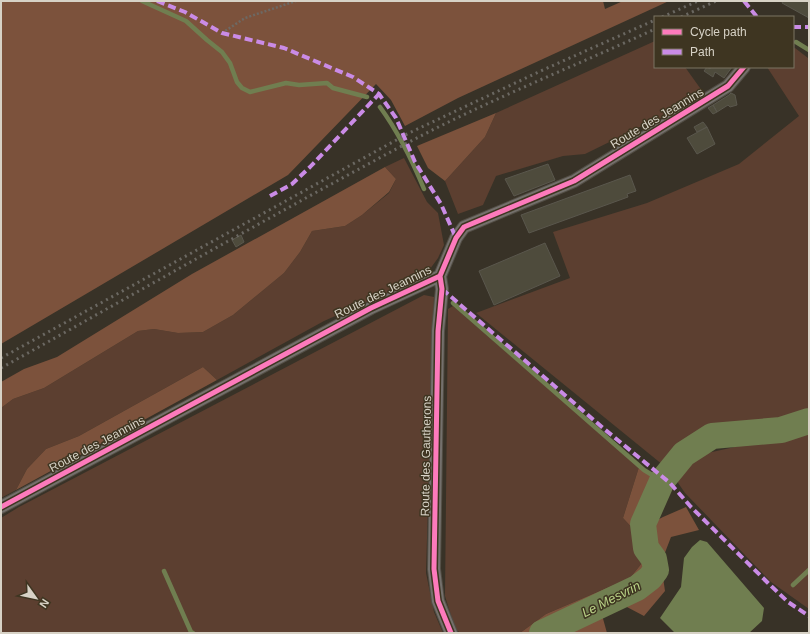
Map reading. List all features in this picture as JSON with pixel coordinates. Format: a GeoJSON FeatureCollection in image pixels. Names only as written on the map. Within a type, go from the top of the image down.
{"type":"FeatureCollection","features":[{"type":"Feature","properties":{"kind":"street","name":"Route des Jeannins"},"geometry":{"type":"LineString","coordinates":[[1,506],[371,308],[440,276],[456,238],[464,227],[574,181],[728,86],[743,68]]}},
{"type":"Feature","properties":{"kind":"street","name":"Route des Gautherons"},"geometry":{"type":"LineString","coordinates":[[440,276],[442,289],[438,331],[434,569],[438,601],[451,633]]}},
{"type":"Feature","properties":{"kind":"path"},"geometry":{"type":"LineString","coordinates":[[222,33],[245,18],[296,1]]}},
{"type":"Feature","properties":{"kind":"shaded area"},"geometry":{"type":"Polygon","coordinates":[[[1,1],[603,1],[605,9],[623,1],[669,1],[458,98],[405,126],[391,100],[376,84],[288,175],[1,344],[1,1]]]}},
{"type":"Feature","properties":{"kind":"shaded area"},"geometry":{"type":"Polygon","coordinates":[[[654,41],[654,68],[686,68],[705,95],[666,116],[585,154],[563,156],[496,176],[483,205],[458,214],[445,181],[485,137],[496,113],[654,41]]]}},
{"type":"Feature","properties":{"kind":"shaded area"},"geometry":{"type":"Polygon","coordinates":[[[794,48],[808,58],[809,57],[809,414],[784,423],[761,421],[735,425],[706,434],[679,451],[663,465],[476,313],[570,278],[553,232],[647,203],[739,164],[799,116],[768,68],[794,68],[794,48]]]}},
{"type":"Feature","properties":{"kind":"shaded area"},"geometry":{"type":"Polygon","coordinates":[[[496,113],[485,137],[445,181],[428,168],[417,146],[496,113]]]}},
{"type":"Feature","properties":{"kind":"shaded area"},"geometry":{"type":"Polygon","coordinates":[[[404,158],[427,202],[438,213],[444,245],[438,258],[430,269],[387,293],[324,321],[217,380],[203,367],[79,436],[46,449],[27,469],[16,490],[1,498],[1,408],[13,399],[44,388],[138,331],[154,329],[178,333],[203,332],[233,315],[284,273],[300,252],[312,231],[345,226],[362,215],[389,193],[396,179],[385,167],[404,158]]]}},
{"type":"Feature","properties":{"kind":"shaded area"},"geometry":{"type":"Polygon","coordinates":[[[385,167],[396,179],[389,192],[362,215],[345,226],[312,231],[300,252],[284,273],[233,315],[203,332],[178,333],[154,329],[138,331],[44,388],[13,399],[1,408],[1,382],[24,369],[57,357],[192,274],[385,167]]]}},
{"type":"Feature","properties":{"kind":"shaded area"},"geometry":{"type":"Polygon","coordinates":[[[424,295],[434,297],[426,573],[434,612],[443,633],[1,633],[1,518],[19,507],[424,295]]]}},
{"type":"Feature","properties":{"kind":"shaded area"},"geometry":{"type":"Polygon","coordinates":[[[453,306],[639,467],[623,518],[635,531],[642,563],[630,578],[546,614],[520,633],[460,633],[455,628],[445,596],[448,309],[453,306]]]}},
{"type":"Feature","properties":{"kind":"shaded area"},"geometry":{"type":"Polygon","coordinates":[[[203,367],[217,380],[16,490],[27,469],[46,449],[79,436],[203,367]]]}},
{"type":"Feature","properties":{"kind":"shaded area"},"geometry":{"type":"Polygon","coordinates":[[[809,425],[809,609],[771,582],[685,493],[672,474],[703,454],[766,440],[797,431],[809,425]]]}},
{"type":"Feature","properties":{"kind":"shaded area"},"geometry":{"type":"Polygon","coordinates":[[[639,467],[655,478],[636,531],[686,507],[699,530],[671,537],[661,563],[665,591],[644,616],[625,606],[602,615],[607,633],[520,633],[546,614],[630,578],[642,563],[635,531],[623,518],[639,467]]]}},
{"type":"Feature","properties":{"kind":"shaded area"},"geometry":{"type":"Polygon","coordinates":[[[700,540],[707,542],[764,608],[762,621],[749,633],[675,633],[660,618],[681,587],[684,558],[692,547],[700,540]]]}},
{"type":"Feature","properties":{"kind":"building"},"geometry":{"type":"Polygon","coordinates":[[[783,1],[809,1],[809,18],[782,3],[783,1]]]}},
{"type":"Feature","properties":{"kind":"building"},"geometry":{"type":"Polygon","coordinates":[[[706,68],[731,68],[724,78],[715,72],[713,77],[704,71],[706,68]]]}},
{"type":"Feature","properties":{"kind":"building"},"geometry":{"type":"Polygon","coordinates":[[[731,93],[735,95],[737,105],[730,107],[728,105],[717,112],[713,105],[731,93]]]}},
{"type":"Feature","properties":{"kind":"building"},"geometry":{"type":"Polygon","coordinates":[[[713,105],[717,112],[713,114],[708,108],[713,105]]]}},
{"type":"Feature","properties":{"kind":"building"},"geometry":{"type":"Polygon","coordinates":[[[703,122],[707,127],[697,132],[694,127],[703,122]]]}},
{"type":"Feature","properties":{"kind":"building"},"geometry":{"type":"Polygon","coordinates":[[[707,127],[715,144],[697,154],[687,138],[707,127]]]}},
{"type":"Feature","properties":{"kind":"building"},"geometry":{"type":"Polygon","coordinates":[[[548,164],[555,180],[514,196],[505,179],[548,164]]]}},
{"type":"Feature","properties":{"kind":"building"},"geometry":{"type":"Polygon","coordinates":[[[630,175],[636,191],[627,194],[628,197],[529,233],[521,215],[630,175]]]}},
{"type":"Feature","properties":{"kind":"building"},"geometry":{"type":"Polygon","coordinates":[[[241,235],[244,242],[236,247],[232,240],[241,235]]]}},
{"type":"Feature","properties":{"kind":"building"},"geometry":{"type":"Polygon","coordinates":[[[545,243],[560,276],[494,305],[479,271],[545,243]]]}},
{"type":"Feature","properties":{"kind":"waterway"},"geometry":{"type":"LineString","coordinates":[[142,1],[186,21],[222,52],[230,63],[237,82],[242,88],[250,92],[286,83],[299,85],[327,83],[333,88],[367,97]]}},
{"type":"Feature","properties":{"kind":"waterway"},"geometry":{"type":"LineString","coordinates":[[796,42],[809,50]]}},
{"type":"Feature","properties":{"kind":"waterway"},"geometry":{"type":"LineString","coordinates":[[380,107],[405,147],[424,189]]}},
{"type":"Feature","properties":{"kind":"waterway"},"geometry":{"type":"LineString","coordinates":[[453,303],[644,470],[662,481]]}},
{"type":"Feature","properties":{"kind":"waterway","name":"Le Mesvrin"},"geometry":{"type":"LineString","coordinates":[[542,633],[637,588],[650,578],[656,570],[654,559],[646,548],[643,524],[662,481],[684,454],[712,436],[781,430],[809,421]]}},
{"type":"Feature","properties":{"kind":"waterway"},"geometry":{"type":"LineString","coordinates":[[793,585],[809,570]]}},
{"type":"Feature","properties":{"kind":"waterway"},"geometry":{"type":"LineString","coordinates":[[164,571],[191,632],[193,633]]}},
{"type":"Feature","properties":{"kind":"railway"},"geometry":{"type":"LineString","coordinates":[[664,16],[698,1]]}},
{"type":"Feature","properties":{"kind":"railway"},"geometry":{"type":"LineString","coordinates":[[683,16],[716,1]]}},
{"type":"Feature","properties":{"kind":"railway"},"geometry":{"type":"LineString","coordinates":[[1,358],[409,133],[545,69],[654,20]]}},
{"type":"Feature","properties":{"kind":"railway"},"geometry":{"type":"LineString","coordinates":[[1,368],[413,140],[503,97],[654,29]]}},
{"type":"Feature","properties":{"kind":"marked path"},"geometry":{"type":"LineString","coordinates":[[157,1],[185,12],[222,33],[284,48],[353,77],[379,94],[396,118],[415,162],[441,204],[456,238]]}},
{"type":"Feature","properties":{"kind":"marked path"},"geometry":{"type":"LineString","coordinates":[[744,1],[756,16]]}},
{"type":"Feature","properties":{"kind":"marked path"},"geometry":{"type":"LineString","coordinates":[[794,27],[809,27]]}},
{"type":"Feature","properties":{"kind":"marked path"},"geometry":{"type":"LineString","coordinates":[[270,196],[292,184],[379,94]]}},
{"type":"Feature","properties":{"kind":"marked path"},"geometry":{"type":"LineString","coordinates":[[442,289],[603,428],[670,483],[691,507],[768,583],[788,602],[809,616]]}},
{"type":"Feature","properties":{"kind":"cycle path"},"geometry":{"type":"LineString","coordinates":[[1,507],[371,308],[440,276],[456,238],[464,227],[574,181],[728,86],[743,68]]}},
{"type":"Feature","properties":{"kind":"cycle path"},"geometry":{"type":"LineString","coordinates":[[440,276],[442,289],[438,331],[434,569],[438,601],[451,633]]}}]}
